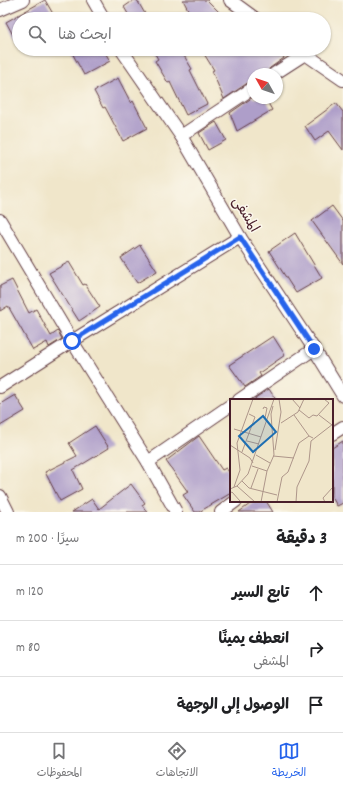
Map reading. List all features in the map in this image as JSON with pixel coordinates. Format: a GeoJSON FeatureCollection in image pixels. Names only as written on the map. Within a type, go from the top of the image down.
{"type":"FeatureCollection","features":[{"type":"Feature","properties":{"kind":"street"},"geometry":{"type":"LineString","coordinates":[[0,10],[23,0]]}},
{"type":"Feature","properties":{"kind":"street"},"geometry":{"type":"LineString","coordinates":[[93,0],[100,12]]}},
{"type":"Feature","properties":{"kind":"street"},"geometry":{"type":"LineString","coordinates":[[230,0],[246,12]]}},
{"type":"Feature","properties":{"kind":"street","name":"المشفى"},"geometry":{"type":"LineString","coordinates":[[127,56],[181,136],[240,237],[314,349],[343,396]]}},
{"type":"Feature","properties":{"kind":"street"},"geometry":{"type":"LineString","coordinates":[[281,68],[296,56]]}},
{"type":"Feature","properties":{"kind":"street"},"geometry":{"type":"LineString","coordinates":[[307,56],[343,80]]}},
{"type":"Feature","properties":{"kind":"street"},"geometry":{"type":"LineString","coordinates":[[181,136],[247,92]]}},
{"type":"Feature","properties":{"kind":"street"},"geometry":{"type":"LineString","coordinates":[[0,220],[72,341],[148,462],[176,512]]}},
{"type":"Feature","properties":{"kind":"street"},"geometry":{"type":"LineString","coordinates":[[0,387],[240,237]]}},
{"type":"Feature","properties":{"kind":"street"},"geometry":{"type":"LineString","coordinates":[[240,399],[314,349]]}},
{"type":"Feature","properties":{"kind":"street"},"geometry":{"type":"LineString","coordinates":[[148,462],[230,407]]}},
{"type":"Feature","properties":{"kind":"street"},"geometry":{"type":"LineString","coordinates":[[333,433],[343,427]]}},
{"type":"Feature","properties":{"kind":"street"},"geometry":{"type":"LineString","coordinates":[[0,496],[8,512]]}},
{"type":"Feature","properties":{"kind":"street"},"geometry":{"type":"LineString","coordinates":[[220,512],[235,502]]}},
{"type":"Feature","properties":{"kind":"building"},"geometry":{"type":"Polygon","coordinates":[[[45,0],[52,12],[24,12],[45,0]]]}},
{"type":"Feature","properties":{"kind":"building"},"geometry":{"type":"Polygon","coordinates":[[[134,0],[137,0],[144,12],[127,12],[124,7],[134,0]]]}},
{"type":"Feature","properties":{"kind":"building"},"geometry":{"type":"Polygon","coordinates":[[[183,0],[207,0],[219,12],[189,12],[183,0]]]}},
{"type":"Feature","properties":{"kind":"building"},"geometry":{"type":"Polygon","coordinates":[[[12,19],[12,33],[6,22],[12,19]]]}},
{"type":"Feature","properties":{"kind":"building"},"geometry":{"type":"Polygon","coordinates":[[[74,56],[107,56],[110,61],[84,75],[74,56]]]}},
{"type":"Feature","properties":{"kind":"building"},"geometry":{"type":"Polygon","coordinates":[[[156,56],[184,56],[192,69],[190,70],[207,104],[186,115],[170,82],[168,83],[155,61],[158,59],[156,56]]]}},
{"type":"Feature","properties":{"kind":"building"},"geometry":{"type":"Polygon","coordinates":[[[205,56],[283,56],[284,58],[270,68],[247,68],[247,83],[224,99],[212,71],[214,70],[205,56]]]}},
{"type":"Feature","properties":{"kind":"building"},"geometry":{"type":"Polygon","coordinates":[[[118,78],[131,103],[133,101],[147,128],[123,141],[105,107],[103,108],[94,91],[118,78]]]}},
{"type":"Feature","properties":{"kind":"building"},"geometry":{"type":"Polygon","coordinates":[[[247,101],[247,104],[268,104],[272,110],[237,131],[230,113],[247,101]]]}},
{"type":"Feature","properties":{"kind":"building"},"geometry":{"type":"Polygon","coordinates":[[[336,103],[343,112],[343,150],[329,131],[315,141],[305,126],[336,103]]]}},
{"type":"Feature","properties":{"kind":"building"},"geometry":{"type":"Polygon","coordinates":[[[216,122],[226,140],[208,150],[199,133],[216,122]]]}},
{"type":"Feature","properties":{"kind":"building"},"geometry":{"type":"Polygon","coordinates":[[[332,206],[343,221],[343,264],[312,221],[332,206]]]}},
{"type":"Feature","properties":{"kind":"building"},"geometry":{"type":"Polygon","coordinates":[[[295,233],[322,278],[296,293],[269,251],[295,233]]]}},
{"type":"Feature","properties":{"kind":"building"},"geometry":{"type":"Polygon","coordinates":[[[140,245],[157,271],[137,283],[121,258],[140,245]]]}},
{"type":"Feature","properties":{"kind":"building"},"geometry":{"type":"Polygon","coordinates":[[[69,262],[83,285],[85,284],[100,307],[79,321],[49,273],[69,262]]]}},
{"type":"Feature","properties":{"kind":"building"},"geometry":{"type":"Polygon","coordinates":[[[12,280],[29,313],[36,309],[51,336],[58,331],[62,339],[49,347],[47,342],[33,350],[8,306],[0,311],[0,286],[12,280]]]}},
{"type":"Feature","properties":{"kind":"building"},"geometry":{"type":"Polygon","coordinates":[[[273,336],[285,355],[259,373],[261,376],[245,387],[229,365],[273,336]]]}},
{"type":"Feature","properties":{"kind":"building"},"geometry":{"type":"Polygon","coordinates":[[[269,389],[275,399],[256,399],[269,389]]]}},
{"type":"Feature","properties":{"kind":"building"},"geometry":{"type":"Polygon","coordinates":[[[15,395],[25,411],[0,426],[0,404],[15,395]]]}},
{"type":"Feature","properties":{"kind":"building"},"geometry":{"type":"Polygon","coordinates":[[[95,426],[109,448],[73,470],[82,489],[60,501],[45,472],[77,456],[69,443],[95,426]]]}},
{"type":"Feature","properties":{"kind":"building"},"geometry":{"type":"Polygon","coordinates":[[[199,436],[222,470],[226,468],[230,474],[230,494],[199,512],[195,512],[183,495],[188,492],[166,461],[199,436]]]}},
{"type":"Feature","properties":{"kind":"building"},"geometry":{"type":"Polygon","coordinates":[[[343,441],[343,503],[337,506],[333,499],[333,447],[343,441]]]}},
{"type":"Feature","properties":{"kind":"building"},"geometry":{"type":"Polygon","coordinates":[[[131,484],[145,503],[142,505],[147,512],[72,512],[92,499],[99,509],[131,484]]]}},
{"type":"Feature","properties":{"kind":"building"},"geometry":{"type":"Polygon","coordinates":[[[253,502],[267,502],[273,512],[239,512],[253,502]]]}},
{"type":"Feature","properties":{"kind":"route"},"geometry":{"type":"LineString","coordinates":[[72,341],[240,237],[314,349]]}}]}
